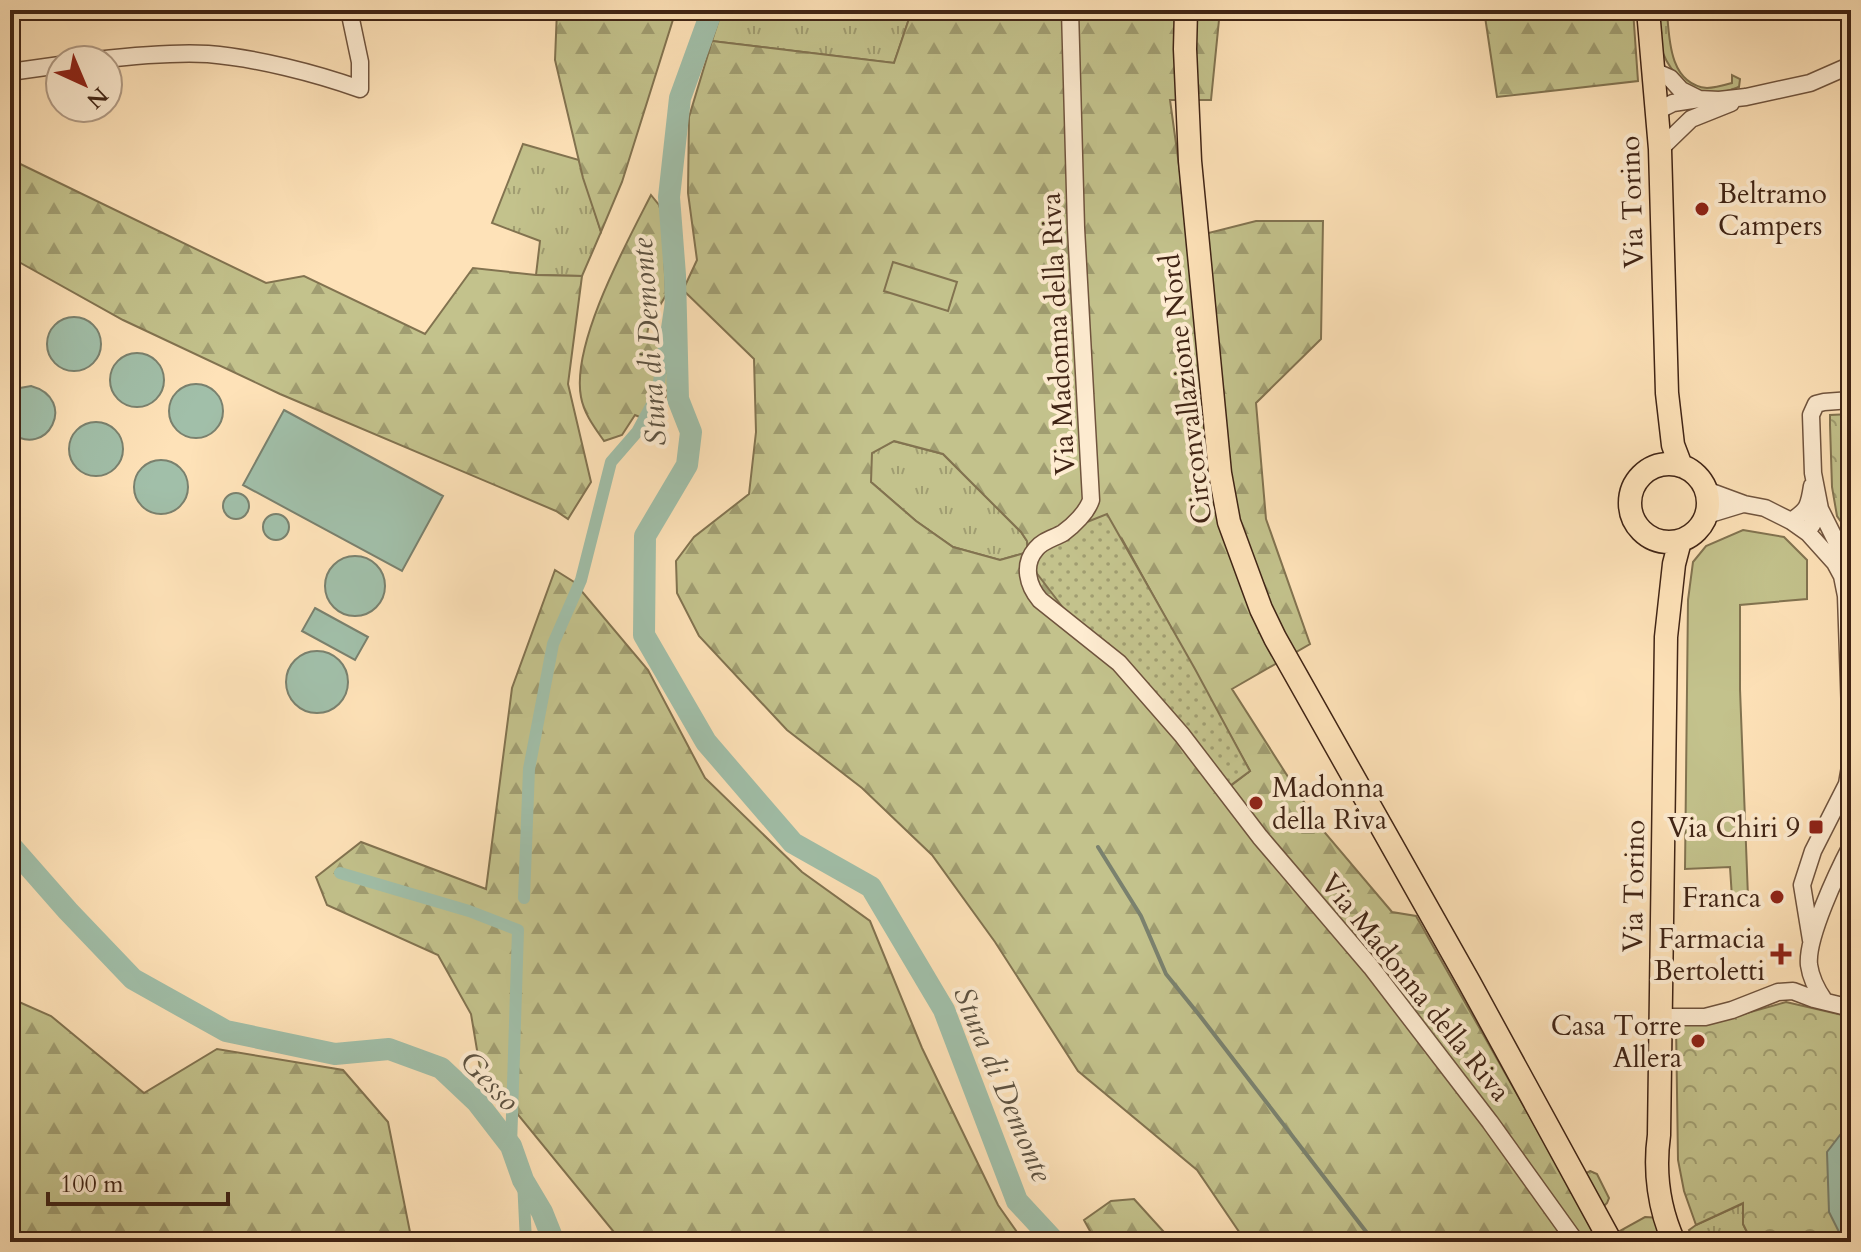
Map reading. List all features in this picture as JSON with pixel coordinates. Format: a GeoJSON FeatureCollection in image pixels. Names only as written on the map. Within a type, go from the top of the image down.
{"type":"FeatureCollection","features":[{"type":"Feature","properties":{"kind":"main road","name":"Circonvallazione Nord"},"geometry":{"type":"LineString","coordinates":[[1186,10],[1190,161],[1220,473],[1229,522],[1275,638],[1611,1242]]}},
{"type":"Feature","properties":{"kind":"main road","name":"Via Torino"},"geometry":{"type":"LineString","coordinates":[[1648,10],[1660,149],[1667,393],[1673,445],[1681,466]]}},
{"type":"Feature","properties":{"kind":"main road","name":"Via Torino"},"geometry":{"type":"LineString","coordinates":[[1657,466],[1662,451],[1667,393]]}},
{"type":"Feature","properties":{"kind":"main road"},"geometry":{"type":"LineString","coordinates":[[1657,466],[1681,466],[1696,475],[1706,490],[1707,515],[1699,528],[1687,538],[1669,541],[1649,537],[1638,528],[1630,510],[1635,483],[1641,475],[1657,466]]}},
{"type":"Feature","properties":{"kind":"main road","name":"Via Torino"},"geometry":{"type":"LineString","coordinates":[[1669,541],[1674,564],[1666,637],[1659,1135],[1656,1157],[1660,1196],[1674,1242]]}},
{"type":"Feature","properties":{"kind":"main road","name":"Via Torino"},"geometry":{"type":"LineString","coordinates":[[1659,1135],[1672,1192],[1690,1242]]}},
{"type":"Feature","properties":{"kind":"street"},"geometry":{"type":"LineString","coordinates":[[124,58],[208,54],[329,78],[360,89],[360,62],[349,10]]}},
{"type":"Feature","properties":{"kind":"street","name":"Via Madonna della Riva"},"geometry":{"type":"LineString","coordinates":[[1070,10],[1076,228],[1091,500],[1088,508],[1066,531],[1037,546],[1027,577],[1033,592],[1119,663],[1182,735],[1260,837],[1371,967],[1490,1122],[1576,1242]]}},
{"type":"Feature","properties":{"kind":"street"},"geometry":{"type":"LineString","coordinates":[[1657,111],[1673,103],[1746,97],[1810,83],[1851,65]]}},
{"type":"Feature","properties":{"kind":"street"},"geometry":{"type":"LineString","coordinates":[[10,72],[44,67]]}},
{"type":"Feature","properties":{"kind":"street"},"geometry":{"type":"LineString","coordinates":[[1654,71],[1670,78],[1681,90],[1699,99]]}},
{"type":"Feature","properties":{"kind":"street"},"geometry":{"type":"LineString","coordinates":[[1660,149],[1691,119],[1746,97]]}},
{"type":"Feature","properties":{"kind":"street"},"geometry":{"type":"LineString","coordinates":[[1657,111],[1691,119]]}},
{"type":"Feature","properties":{"kind":"street"},"geometry":{"type":"LineString","coordinates":[[1851,400],[1816,404],[1811,415],[1813,473],[1820,509],[1839,547],[1846,596],[1851,742]]}},
{"type":"Feature","properties":{"kind":"street"},"geometry":{"type":"LineString","coordinates":[[1791,521],[1809,504],[1813,473]]}},
{"type":"Feature","properties":{"kind":"street"},"geometry":{"type":"LineString","coordinates":[[1706,490],[1765,508],[1791,521],[1822,546],[1842,576]]}},
{"type":"Feature","properties":{"kind":"street"},"geometry":{"type":"LineString","coordinates":[[1707,515],[1744,504]]}},
{"type":"Feature","properties":{"kind":"street"},"geometry":{"type":"LineString","coordinates":[[1806,531],[1820,509]]}},
{"type":"Feature","properties":{"kind":"street"},"geometry":{"type":"LineString","coordinates":[[1824,1000],[1813,982],[1809,963],[1811,940],[1802,885],[1813,851],[1847,784],[1851,761]]}},
{"type":"Feature","properties":{"kind":"street"},"geometry":{"type":"LineString","coordinates":[[1811,940],[1836,875],[1851,846]]}},
{"type":"Feature","properties":{"kind":"street"},"geometry":{"type":"LineString","coordinates":[[1661,1017],[1705,1017],[1732,1010],[1778,992],[1809,963]]}},
{"type":"Feature","properties":{"kind":"street"},"geometry":{"type":"LineString","coordinates":[[1778,992],[1793,991],[1851,1008]]}},
{"type":"Feature","properties":{"kind":"green space"},"geometry":{"type":"Polygon","coordinates":[[[557,10],[676,10],[622,182],[601,232],[583,178],[555,60],[557,10]]]}},
{"type":"Feature","properties":{"kind":"green space"},"geometry":{"type":"Polygon","coordinates":[[[722,10],[912,10],[894,63],[712,41],[722,10]]]}},
{"type":"Feature","properties":{"kind":"green space"},"geometry":{"type":"Polygon","coordinates":[[[912,10],[1220,10],[1211,100],[1170,100],[1189,238],[1256,221],[1323,221],[1321,339],[1256,403],[1266,519],[1310,644],[1232,689],[1320,827],[1392,912],[1416,916],[1603,1242],[1246,1242],[1197,1170],[1078,1071],[995,942],[932,855],[862,788],[787,730],[699,636],[677,593],[676,561],[694,537],[749,494],[756,432],[754,359],[683,290],[697,260],[688,193],[689,117],[712,41],[894,63],[912,10]],[[894,441],[872,453],[871,482],[916,521],[953,547],[1000,560],[1028,552],[1027,541],[1021,532],[943,454],[894,441]],[[1122,539],[1098,641],[1228,788],[1250,771],[1122,539]]]}},
{"type":"Feature","properties":{"kind":"green space"},"geometry":{"type":"Polygon","coordinates":[[[1484,10],[1633,10],[1638,81],[1497,97],[1484,10]]]}},
{"type":"Feature","properties":{"kind":"green space"},"geometry":{"type":"Polygon","coordinates":[[[1656,10],[1667,10],[1674,58],[1685,78],[1694,85],[1710,88],[1732,83],[1732,75],[1740,79],[1739,87],[1721,92],[1704,92],[1678,77],[1662,50],[1657,34],[1656,10]]]}},
{"type":"Feature","properties":{"kind":"green space"},"geometry":{"type":"Polygon","coordinates":[[[523,144],[579,160],[601,232],[582,276],[536,275],[540,241],[492,223],[523,144]]]}},
{"type":"Feature","properties":{"kind":"green space"},"geometry":{"type":"Polygon","coordinates":[[[10,159],[266,283],[304,276],[425,334],[473,268],[582,276],[568,384],[591,482],[568,519],[556,511],[280,394],[123,320],[10,257],[10,159]]]}},
{"type":"Feature","properties":{"kind":"green space"},"geometry":{"type":"Polygon","coordinates":[[[651,195],[659,205],[664,221],[666,295],[649,324],[646,339],[659,346],[671,378],[662,409],[649,421],[635,415],[622,435],[604,441],[582,403],[580,375],[584,350],[603,294],[651,195]]]}},
{"type":"Feature","properties":{"kind":"green space"},"geometry":{"type":"Polygon","coordinates":[[[893,262],[957,282],[948,311],[884,291],[893,262]]]}},
{"type":"Feature","properties":{"kind":"green space"},"geometry":{"type":"Polygon","coordinates":[[[1851,414],[1851,536],[1837,516],[1832,487],[1830,415],[1851,414]]]}},
{"type":"Feature","properties":{"kind":"green space"},"geometry":{"type":"Polygon","coordinates":[[[893,441],[943,454],[1021,532],[1027,541],[1028,552],[1000,560],[953,547],[916,521],[871,482],[871,453],[893,441]]]}},
{"type":"Feature","properties":{"kind":"green space"},"geometry":{"type":"Polygon","coordinates":[[[1107,514],[1250,771],[1227,788],[1098,641],[1064,609],[1032,567],[1043,546],[1077,526],[1107,514]]]}},
{"type":"Feature","properties":{"kind":"green space"},"geometry":{"type":"Polygon","coordinates":[[[1743,530],[1784,537],[1807,560],[1807,599],[1740,605],[1748,897],[1732,898],[1730,867],[1685,869],[1688,600],[1693,562],[1706,546],[1743,530]]]}},
{"type":"Feature","properties":{"kind":"green space"},"geometry":{"type":"Polygon","coordinates":[[[555,570],[574,582],[648,670],[705,778],[802,872],[870,921],[922,1048],[998,1205],[1024,1242],[622,1242],[480,1068],[471,1014],[438,955],[327,905],[316,877],[361,842],[486,889],[512,688],[555,570]]]}},
{"type":"Feature","properties":{"kind":"green space"},"geometry":{"type":"Polygon","coordinates":[[[10,998],[51,1016],[144,1093],[217,1049],[343,1070],[388,1122],[412,1242],[18,1242],[10,1237],[10,998]]]}},
{"type":"Feature","properties":{"kind":"green space"},"geometry":{"type":"Polygon","coordinates":[[[1786,1002],[1851,1017],[1851,1242],[1752,1242],[1743,1224],[1743,1203],[1696,1225],[1684,1191],[1678,1160],[1676,1024],[1708,1024],[1786,1002]]]}},
{"type":"Feature","properties":{"kind":"green space"},"geometry":{"type":"Polygon","coordinates":[[[1590,1171],[1597,1174],[1609,1198],[1603,1207],[1584,1174],[1590,1171]]]}},
{"type":"Feature","properties":{"kind":"green space"},"geometry":{"type":"Polygon","coordinates":[[[1134,1199],[1173,1242],[1096,1242],[1084,1220],[1111,1201],[1134,1199]]]}},
{"type":"Feature","properties":{"kind":"green space"},"geometry":{"type":"Polygon","coordinates":[[[1744,1203],[1743,1224],[1752,1242],[1695,1242],[1689,1230],[1744,1203]]]}},
{"type":"Feature","properties":{"kind":"green space"},"geometry":{"type":"Polygon","coordinates":[[[1645,1217],[1661,1218],[1669,1242],[1622,1242],[1616,1233],[1645,1217]]]}},
{"type":"Feature","properties":{"kind":"shaded area"},"geometry":{"type":"Polygon","coordinates":[[[74,317],[93,325],[101,344],[93,363],[74,371],[55,363],[47,344],[55,325],[74,317]]]}},
{"type":"Feature","properties":{"kind":"shaded area"},"geometry":{"type":"Polygon","coordinates":[[[137,353],[156,361],[164,380],[156,399],[137,407],[118,399],[110,380],[118,361],[137,353]]]}},
{"type":"Feature","properties":{"kind":"shaded area"},"geometry":{"type":"Polygon","coordinates":[[[196,384],[215,392],[223,411],[215,430],[196,438],[177,430],[169,411],[177,392],[196,384]]]}},
{"type":"Feature","properties":{"kind":"shaded area"},"geometry":{"type":"Polygon","coordinates":[[[31,386],[45,393],[53,403],[55,414],[46,434],[36,439],[23,439],[10,432],[10,395],[20,388],[31,386]]]}},
{"type":"Feature","properties":{"kind":"shaded area"},"geometry":{"type":"Polygon","coordinates":[[[284,410],[443,496],[402,571],[243,485],[284,410]]]}},
{"type":"Feature","properties":{"kind":"shaded area"},"geometry":{"type":"Polygon","coordinates":[[[96,422],[115,430],[123,449],[115,468],[96,476],[77,468],[69,449],[77,430],[96,422]]]}},
{"type":"Feature","properties":{"kind":"shaded area"},"geometry":{"type":"Polygon","coordinates":[[[161,460],[180,468],[188,487],[180,506],[161,514],[142,506],[134,487],[142,468],[161,460]]]}},
{"type":"Feature","properties":{"kind":"shaded area"},"geometry":{"type":"Polygon","coordinates":[[[236,493],[245,497],[249,506],[245,515],[236,519],[227,515],[223,506],[227,497],[236,493]]]}},
{"type":"Feature","properties":{"kind":"shaded area"},"geometry":{"type":"Polygon","coordinates":[[[276,514],[285,518],[289,527],[285,536],[276,540],[267,536],[263,527],[267,518],[276,514]]]}},
{"type":"Feature","properties":{"kind":"shaded area"},"geometry":{"type":"Polygon","coordinates":[[[355,556],[367,558],[376,565],[383,574],[383,598],[376,607],[367,614],[355,616],[343,614],[334,607],[327,598],[325,586],[327,574],[334,565],[343,558],[355,556]]]}},
{"type":"Feature","properties":{"kind":"shaded area"},"geometry":{"type":"Polygon","coordinates":[[[315,608],[368,637],[355,660],[302,631],[315,608]]]}},
{"type":"Feature","properties":{"kind":"shaded area"},"geometry":{"type":"Polygon","coordinates":[[[317,651],[339,660],[348,682],[339,704],[317,713],[295,704],[286,682],[295,660],[317,651]]]}},
{"type":"Feature","properties":{"kind":"shaded area"},"geometry":{"type":"Polygon","coordinates":[[[1847,1126],[1851,1126],[1851,1242],[1844,1242],[1829,1212],[1827,1152],[1847,1126]]]}},
{"type":"Feature","properties":{"kind":"waterway","name":"Stura di Demonte"},"geometry":{"type":"LineString","coordinates":[[712,10],[680,98],[669,197],[675,275],[678,399],[691,432],[687,465],[645,536],[644,635],[706,742],[793,843],[871,887],[944,1010],[1017,1201],[1055,1242]]}},
{"type":"Feature","properties":{"kind":"waterway"},"geometry":{"type":"LineString","coordinates":[[524,898],[529,769],[553,644],[581,580],[611,462],[637,432],[657,395],[675,275]]}},
{"type":"Feature","properties":{"kind":"waterway","name":"Gesso"},"geometry":{"type":"LineString","coordinates":[[10,845],[133,979],[226,1031],[335,1054],[389,1049],[441,1068],[477,1102],[511,1146],[523,1180],[542,1212],[554,1242]]}},
{"type":"Feature","properties":{"kind":"waterway"},"geometry":{"type":"LineString","coordinates":[[1098,847],[1141,916],[1166,974],[1374,1242]]}},
{"type":"Feature","properties":{"kind":"waterway"},"geometry":{"type":"LineString","coordinates":[[340,873],[469,911],[518,930],[511,1146]]}},
{"type":"Feature","properties":{"kind":"waterway"},"geometry":{"type":"LineString","coordinates":[[523,1180],[526,1242]]}},
{"type":"Feature","properties":{"kind":"place","name":"Beltramo Campers"},"geometry":{"type":"Point","coordinates":[1702,209]}},
{"type":"Feature","properties":{"kind":"place","name":"Madonna della Riva"},"geometry":{"type":"Point","coordinates":[1256,803]}},
{"type":"Feature","properties":{"kind":"place","name":"Via Chiri 9"},"geometry":{"type":"Point","coordinates":[1816,827]}},
{"type":"Feature","properties":{"kind":"place","name":"Franca"},"geometry":{"type":"Point","coordinates":[1777,897]}},
{"type":"Feature","properties":{"kind":"place","name":"Farmacia Bertoletti"},"geometry":{"type":"Point","coordinates":[1781,954]}},
{"type":"Feature","properties":{"kind":"place","name":"Casa Torre Allera"},"geometry":{"type":"Point","coordinates":[1698,1041]}}]}
